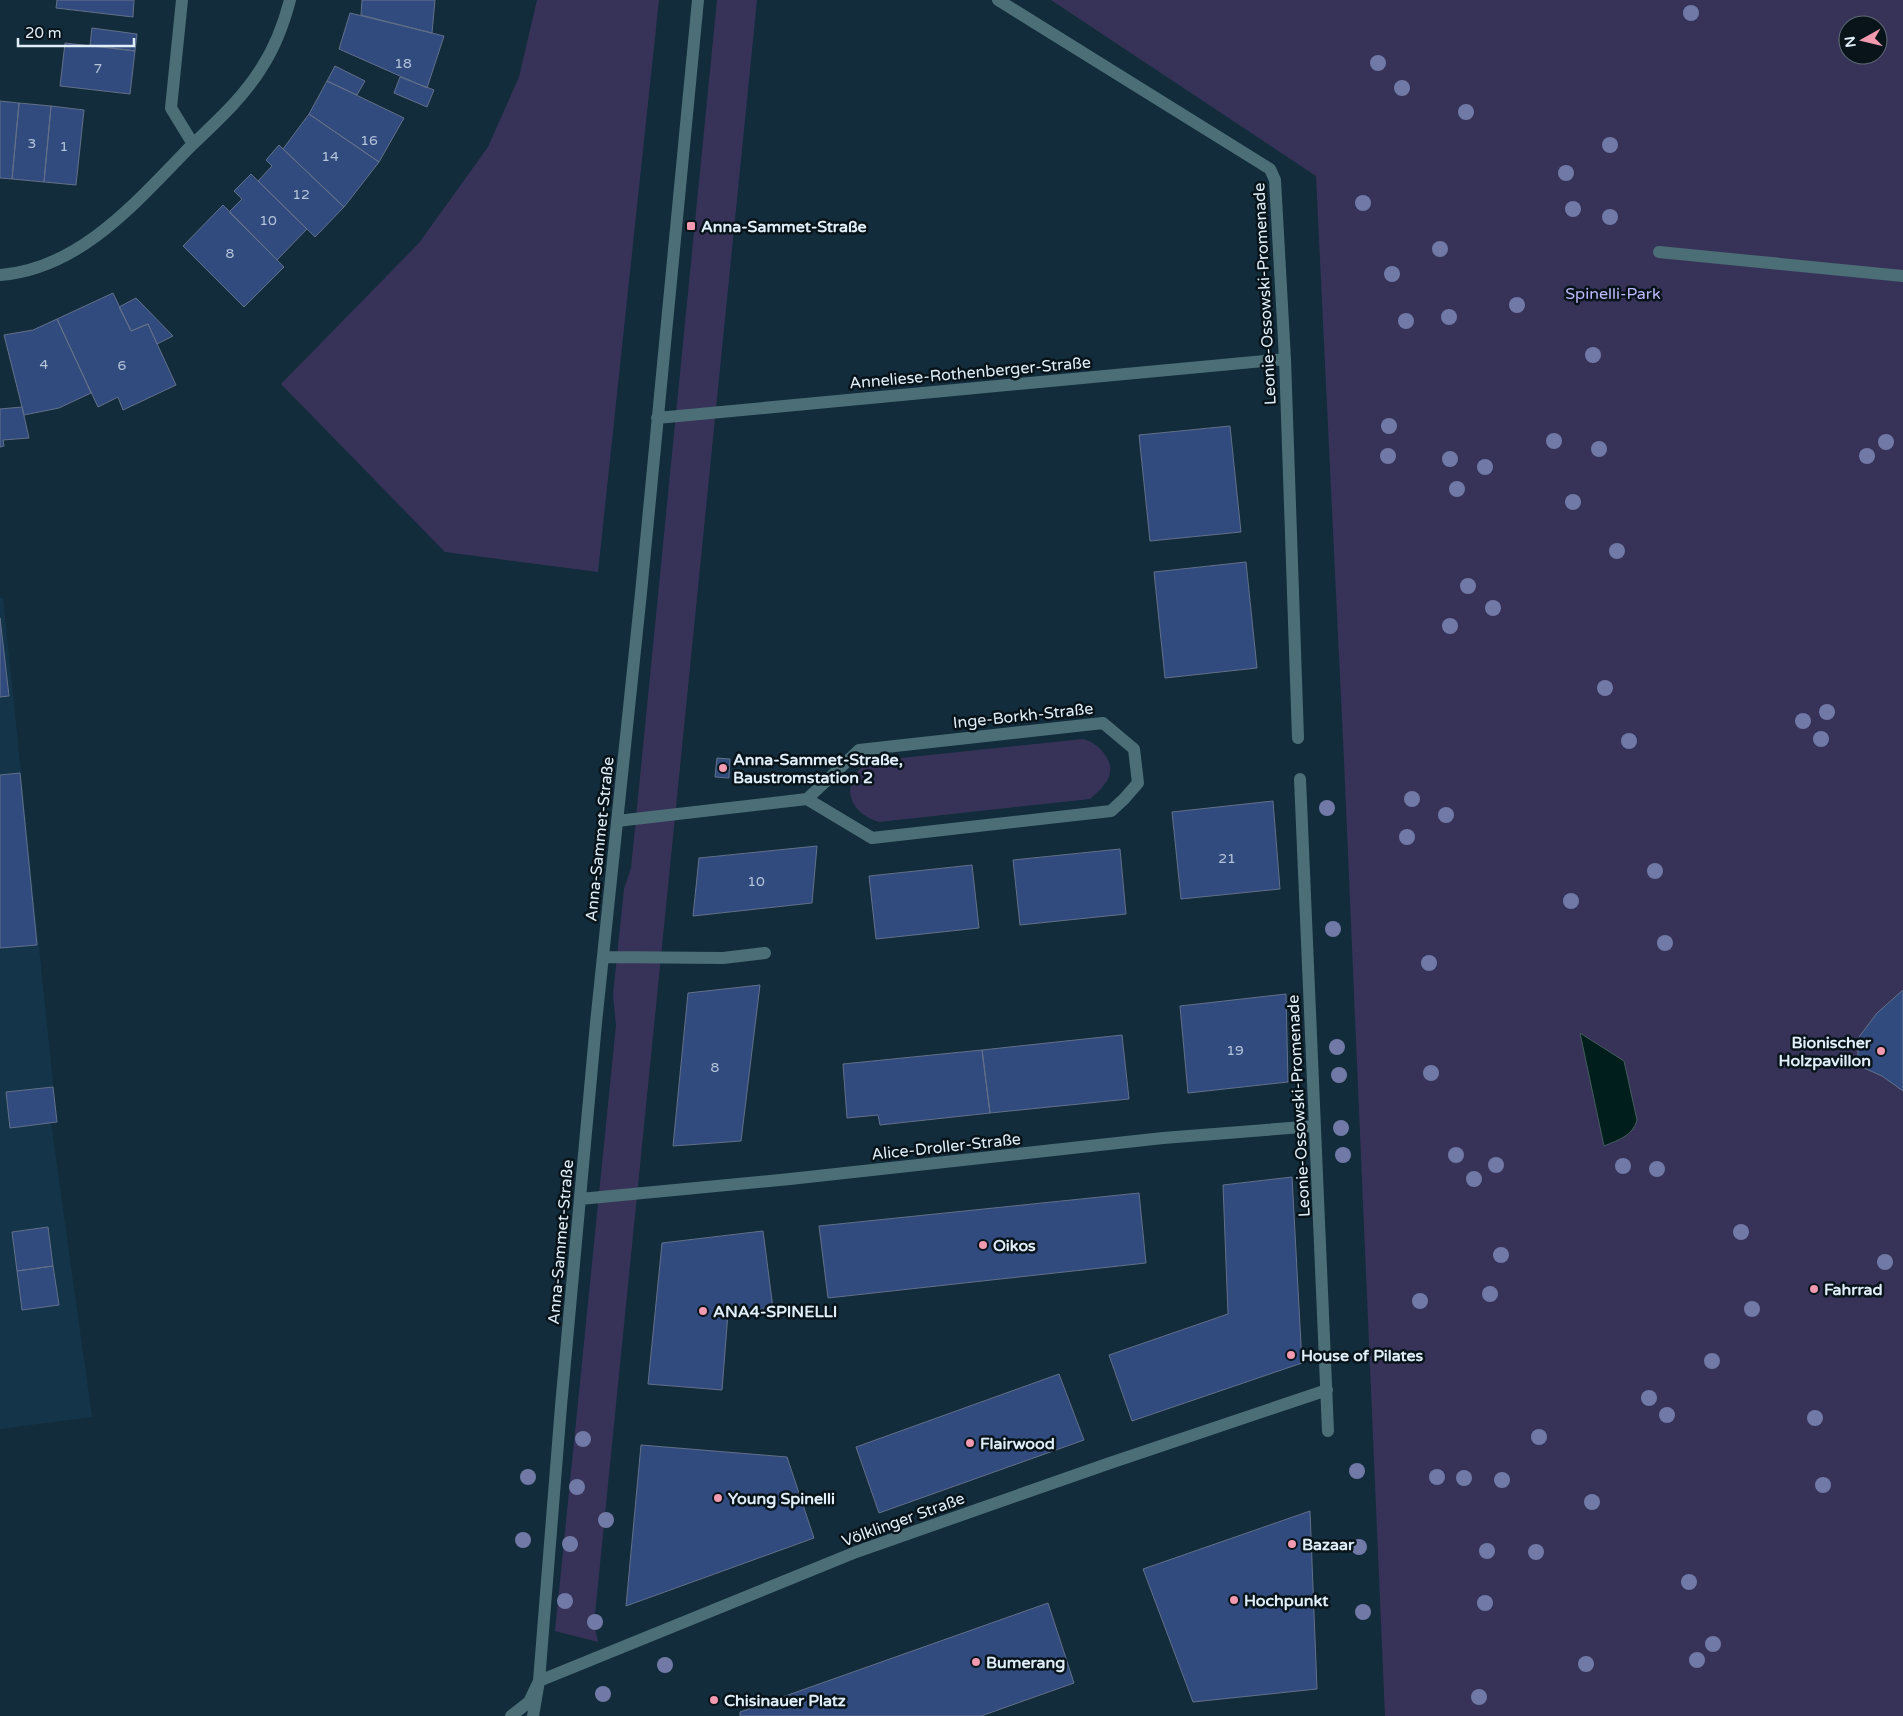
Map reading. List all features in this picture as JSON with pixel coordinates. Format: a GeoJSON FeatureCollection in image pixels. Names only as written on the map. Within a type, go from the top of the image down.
{"type":"FeatureCollection","features":[{"type":"Feature","properties":{"kind":"street"},"geometry":{"type":"LineString","coordinates":[[182,0],[171,108],[193,144]]}},
{"type":"Feature","properties":{"kind":"street"},"geometry":{"type":"LineString","coordinates":[[0,275],[30,270],[54,261],[92,239],[150,188],[235,103],[262,66],[280,28],[290,0]]}},
{"type":"Feature","properties":{"kind":"street","name":"Anna-Sammet-Straße"},"geometry":{"type":"LineString","coordinates":[[539,1681],[560,1406],[596,1023],[641,593],[698,0]]}},
{"type":"Feature","properties":{"kind":"street","name":"Leonie-Ossowski-Promenade"},"geometry":{"type":"LineString","coordinates":[[998,0],[1270,169],[1275,180],[1285,359],[1298,738]]}},
{"type":"Feature","properties":{"kind":"street"},"geometry":{"type":"LineString","coordinates":[[1659,252],[1903,276]]}},
{"type":"Feature","properties":{"kind":"street","name":"Anneliese-Rothenberger-Straße"},"geometry":{"type":"LineString","coordinates":[[657,418],[1285,359]]}},
{"type":"Feature","properties":{"kind":"street","name":"Inge-Borkh-Straße"},"geometry":{"type":"LineString","coordinates":[[1103,723],[1134,749],[1137,767],[1138,783],[1111,811],[872,838],[808,799],[858,750],[1103,723]]}},
{"type":"Feature","properties":{"kind":"street","name":"Leonie-Ossowski-Promenade"},"geometry":{"type":"LineString","coordinates":[[1300,779],[1328,1431]]}},
{"type":"Feature","properties":{"kind":"street"},"geometry":{"type":"LineString","coordinates":[[617,821],[808,799]]}},
{"type":"Feature","properties":{"kind":"street"},"geometry":{"type":"LineString","coordinates":[[604,956],[723,958],[766,953]]}},
{"type":"Feature","properties":{"kind":"street","name":"Alice-Droller-Straße"},"geometry":{"type":"LineString","coordinates":[[580,1199],[790,1179],[1164,1138],[1315,1126]]}},
{"type":"Feature","properties":{"kind":"street","name":"Völklinger Straße"},"geometry":{"type":"LineString","coordinates":[[539,1681],[856,1552],[1092,1469],[1327,1390]]}},
{"type":"Feature","properties":{"kind":"street"},"geometry":{"type":"LineString","coordinates":[[511,1716],[529,1702],[539,1681]]}},
{"type":"Feature","properties":{"kind":"street"},"geometry":{"type":"LineString","coordinates":[[533,1716],[539,1681]]}},
{"type":"Feature","properties":{"kind":"shaded area"},"geometry":{"type":"Polygon","coordinates":[[[0,598],[3,598],[57,1122],[51,1123],[92,1417],[0,1429],[0,598]]]}},
{"type":"Feature","properties":{"kind":"shaded area"},"geometry":{"type":"Polygon","coordinates":[[[1580,1033],[1624,1061],[1637,1120],[1628,1134],[1604,1146],[1580,1033]]]}},
{"type":"Feature","properties":{"kind":"green space"},"geometry":{"type":"Polygon","coordinates":[[[537,0],[659,0],[598,572],[445,552],[281,384],[419,243],[488,147],[519,77],[537,0]]]}},
{"type":"Feature","properties":{"kind":"green space"},"geometry":{"type":"Polygon","coordinates":[[[717,0],[757,0],[594,1624],[598,1642],[555,1631],[616,1025],[613,995],[624,889],[631,868],[717,0]]]}},
{"type":"Feature","properties":{"kind":"green space","name":"Spinelli-Park"},"geometry":{"type":"Polygon","coordinates":[[[1051,0],[1903,0],[1903,1716],[1385,1716],[1344,760],[1316,176],[1051,0]]]}},
{"type":"Feature","properties":{"kind":"green space"},"geometry":{"type":"Polygon","coordinates":[[[1083,739],[1094,744],[1103,752],[1110,766],[1110,772],[1105,783],[1090,799],[879,822],[859,811],[853,803],[850,794],[854,776],[861,768],[872,761],[1083,739]]]}},
{"type":"Feature","properties":{"kind":"building"},"geometry":{"type":"Polygon","coordinates":[[[57,0],[134,0],[133,17],[56,8],[57,0]]]}},
{"type":"Feature","properties":{"kind":"building"},"geometry":{"type":"Polygon","coordinates":[[[362,0],[435,0],[432,33],[361,15],[362,0]]]}},
{"type":"Feature","properties":{"kind":"building"},"geometry":{"type":"Polygon","coordinates":[[[350,13],[444,36],[427,88],[339,49],[350,13]]]}},
{"type":"Feature","properties":{"kind":"building"},"geometry":{"type":"Polygon","coordinates":[[[92,28],[137,34],[135,51],[90,45],[92,28]]]}},
{"type":"Feature","properties":{"kind":"building"},"geometry":{"type":"Polygon","coordinates":[[[65,43],[135,51],[130,94],[60,86],[65,43]]]}},
{"type":"Feature","properties":{"kind":"building"},"geometry":{"type":"Polygon","coordinates":[[[335,66],[365,81],[357,95],[327,81],[335,66]]]}},
{"type":"Feature","properties":{"kind":"building"},"geometry":{"type":"Polygon","coordinates":[[[400,77],[434,90],[427,107],[394,93],[400,77]]]}},
{"type":"Feature","properties":{"kind":"building"},"geometry":{"type":"Polygon","coordinates":[[[327,81],[404,118],[379,162],[309,114],[327,81]]]}},
{"type":"Feature","properties":{"kind":"building"},"geometry":{"type":"Polygon","coordinates":[[[0,101],[19,103],[12,179],[0,178],[0,101]]]}},
{"type":"Feature","properties":{"kind":"building"},"geometry":{"type":"Polygon","coordinates":[[[19,103],[51,106],[44,182],[12,179],[19,103]]]}},
{"type":"Feature","properties":{"kind":"building"},"geometry":{"type":"Polygon","coordinates":[[[51,106],[84,110],[76,185],[44,182],[51,106]]]}},
{"type":"Feature","properties":{"kind":"building"},"geometry":{"type":"Polygon","coordinates":[[[309,114],[379,162],[344,207],[283,149],[309,114]]]}},
{"type":"Feature","properties":{"kind":"building"},"geometry":{"type":"Polygon","coordinates":[[[279,145],[344,207],[315,237],[258,181],[272,166],[266,160],[279,145]]]}},
{"type":"Feature","properties":{"kind":"building"},"geometry":{"type":"Polygon","coordinates":[[[251,174],[307,229],[277,260],[229,212],[242,199],[234,191],[251,174]]]}},
{"type":"Feature","properties":{"kind":"building"},"geometry":{"type":"Polygon","coordinates":[[[223,205],[284,267],[244,307],[183,246],[223,205]]]}},
{"type":"Feature","properties":{"kind":"building"},"geometry":{"type":"Polygon","coordinates":[[[113,293],[131,331],[148,324],[176,385],[123,410],[118,397],[98,407],[57,319],[113,293]]]}},
{"type":"Feature","properties":{"kind":"building"},"geometry":{"type":"Polygon","coordinates":[[[136,298],[173,336],[157,344],[148,324],[131,331],[119,307],[136,298]]]}},
{"type":"Feature","properties":{"kind":"building"},"geometry":{"type":"Polygon","coordinates":[[[57,319],[91,393],[59,408],[24,415],[4,335],[33,330],[57,319]]]}},
{"type":"Feature","properties":{"kind":"building"},"geometry":{"type":"Polygon","coordinates":[[[22,407],[29,438],[3,440],[4,446],[0,447],[0,409],[22,407]]]}},
{"type":"Feature","properties":{"kind":"building"},"geometry":{"type":"Polygon","coordinates":[[[1230,426],[1241,532],[1150,541],[1139,435],[1230,426]]]}},
{"type":"Feature","properties":{"kind":"building"},"geometry":{"type":"Polygon","coordinates":[[[1246,562],[1257,668],[1165,678],[1154,572],[1246,562]]]}},
{"type":"Feature","properties":{"kind":"building"},"geometry":{"type":"Polygon","coordinates":[[[0,618],[9,696],[0,697],[0,618]]]}},
{"type":"Feature","properties":{"kind":"building","name":"Anna-Sammet-Straße, Baustromstation 2"},"geometry":{"type":"Polygon","coordinates":[[[717,758],[730,759],[729,778],[715,777],[717,758]]]}},
{"type":"Feature","properties":{"kind":"building"},"geometry":{"type":"Polygon","coordinates":[[[20,773],[37,945],[0,948],[0,775],[20,773]]]}},
{"type":"Feature","properties":{"kind":"building"},"geometry":{"type":"Polygon","coordinates":[[[1273,801],[1280,889],[1181,899],[1172,812],[1273,801]]]}},
{"type":"Feature","properties":{"kind":"building"},"geometry":{"type":"Polygon","coordinates":[[[817,846],[812,903],[693,916],[699,858],[817,846]]]}},
{"type":"Feature","properties":{"kind":"building"},"geometry":{"type":"Polygon","coordinates":[[[1120,849],[1126,914],[1020,925],[1013,860],[1120,849]]]}},
{"type":"Feature","properties":{"kind":"building"},"geometry":{"type":"Polygon","coordinates":[[[972,865],[979,928],[876,939],[869,876],[972,865]]]}},
{"type":"Feature","properties":{"kind":"building"},"geometry":{"type":"Polygon","coordinates":[[[760,985],[741,1141],[673,1146],[688,993],[760,985]]]}},
{"type":"Feature","properties":{"kind":"building","name":"Bionischer Holzpavillon"},"geometry":{"type":"Polygon","coordinates":[[[1903,990],[1903,1091],[1882,1076],[1857,1065],[1859,1037],[1877,1013],[1903,990]]]}},
{"type":"Feature","properties":{"kind":"building"},"geometry":{"type":"Polygon","coordinates":[[[1286,994],[1288,1082],[1188,1093],[1180,1006],[1286,994]]]}},
{"type":"Feature","properties":{"kind":"building"},"geometry":{"type":"Polygon","coordinates":[[[1122,1035],[1129,1099],[990,1113],[982,1050],[1122,1035]]]}},
{"type":"Feature","properties":{"kind":"building"},"geometry":{"type":"Polygon","coordinates":[[[982,1050],[990,1113],[880,1125],[878,1115],[847,1118],[843,1064],[982,1050]]]}},
{"type":"Feature","properties":{"kind":"building"},"geometry":{"type":"Polygon","coordinates":[[[53,1087],[57,1122],[10,1128],[6,1092],[53,1087]]]}},
{"type":"Feature","properties":{"kind":"building"},"geometry":{"type":"Polygon","coordinates":[[[1292,1177],[1302,1363],[1132,1421],[1109,1355],[1228,1314],[1223,1185],[1292,1177]]]}},
{"type":"Feature","properties":{"kind":"building","name":"Oikos"},"geometry":{"type":"Polygon","coordinates":[[[1139,1193],[1146,1263],[828,1298],[819,1226],[1139,1193]]]}},
{"type":"Feature","properties":{"kind":"building"},"geometry":{"type":"Polygon","coordinates":[[[48,1227],[53,1266],[17,1271],[12,1232],[48,1227]]]}},
{"type":"Feature","properties":{"kind":"building","name":"ANA4-SPINELLI"},"geometry":{"type":"Polygon","coordinates":[[[763,1231],[773,1308],[728,1313],[722,1390],[648,1384],[662,1243],[763,1231]]]}},
{"type":"Feature","properties":{"kind":"building"},"geometry":{"type":"Polygon","coordinates":[[[53,1266],[59,1305],[22,1310],[17,1271],[53,1266]]]}},
{"type":"Feature","properties":{"kind":"building","name":"Flairwood"},"geometry":{"type":"Polygon","coordinates":[[[1059,1374],[1084,1440],[879,1513],[856,1447],[1059,1374]]]}},
{"type":"Feature","properties":{"kind":"building","name":"Young Spinelli"},"geometry":{"type":"Polygon","coordinates":[[[641,1445],[787,1457],[814,1538],[626,1606],[641,1445]]]}},
{"type":"Feature","properties":{"kind":"building","name":"Hochpunkt"},"geometry":{"type":"Polygon","coordinates":[[[1310,1511],[1317,1689],[1193,1702],[1143,1569],[1310,1511]]]}},
{"type":"Feature","properties":{"kind":"building","name":"Bumerang"},"geometry":{"type":"Polygon","coordinates":[[[1048,1603],[1074,1683],[981,1716],[740,1716],[740,1712],[1048,1603]]]}},
{"type":"Feature","properties":{"kind":"place","name":"Anna-Sammet-Straße"},"geometry":{"type":"Point","coordinates":[691,226]}},
{"type":"Feature","properties":{"kind":"place","name":"Anna-Sammet-Straße, Baustromstation 2"},"geometry":{"type":"Point","coordinates":[723,768]}},
{"type":"Feature","properties":{"kind":"place","name":"Bionischer Holzpavillon"},"geometry":{"type":"Point","coordinates":[1881,1051]}},
{"type":"Feature","properties":{"kind":"place","name":"Oikos"},"geometry":{"type":"Point","coordinates":[983,1245]}},
{"type":"Feature","properties":{"kind":"place","name":"Fahrrad"},"geometry":{"type":"Point","coordinates":[1814,1289]}},
{"type":"Feature","properties":{"kind":"place","name":"ANA4-SPINELLI"},"geometry":{"type":"Point","coordinates":[703,1311]}},
{"type":"Feature","properties":{"kind":"place","name":"House of Pilates"},"geometry":{"type":"Point","coordinates":[1291,1355]}},
{"type":"Feature","properties":{"kind":"place","name":"Flairwood"},"geometry":{"type":"Point","coordinates":[970,1443]}},
{"type":"Feature","properties":{"kind":"place","name":"Young Spinelli"},"geometry":{"type":"Point","coordinates":[718,1498]}},
{"type":"Feature","properties":{"kind":"place","name":"Bazaar"},"geometry":{"type":"Point","coordinates":[1292,1544]}},
{"type":"Feature","properties":{"kind":"place","name":"Hochpunkt"},"geometry":{"type":"Point","coordinates":[1234,1600]}},
{"type":"Feature","properties":{"kind":"place","name":"Bumerang"},"geometry":{"type":"Point","coordinates":[976,1662]}},
{"type":"Feature","properties":{"kind":"place","name":"Chisinauer Platz"},"geometry":{"type":"Point","coordinates":[714,1700]}}]}
